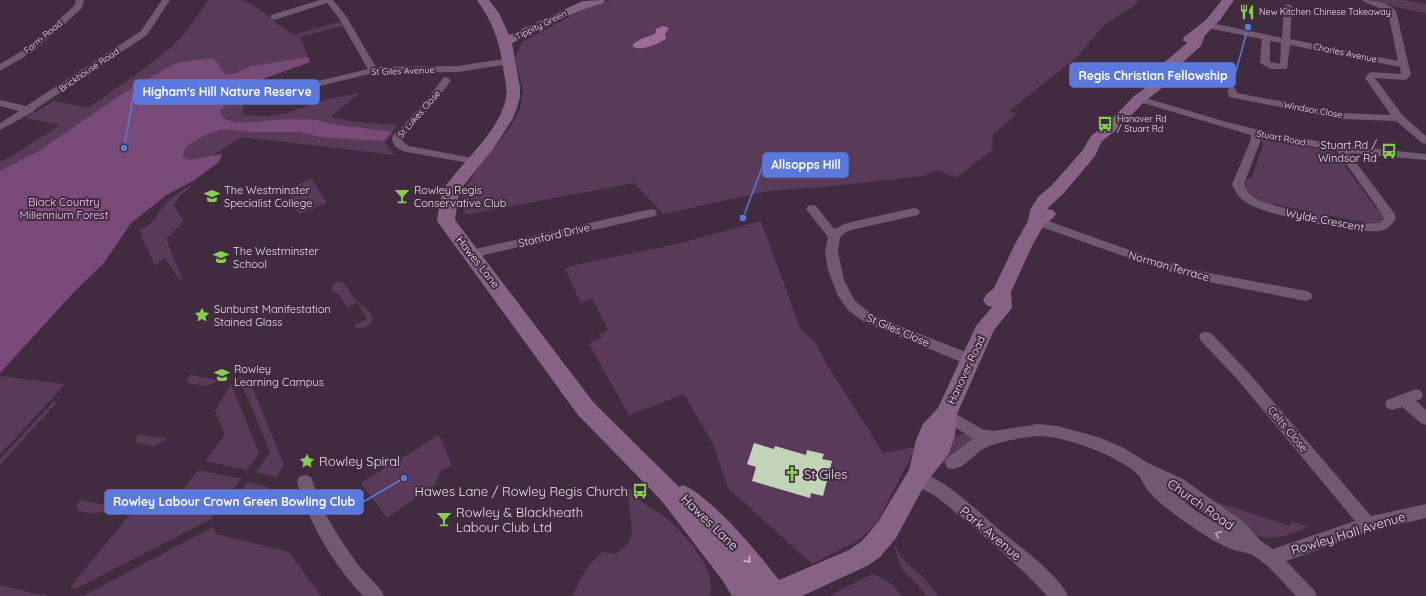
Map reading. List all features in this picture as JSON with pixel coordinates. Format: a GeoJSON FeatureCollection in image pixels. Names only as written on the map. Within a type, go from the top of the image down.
{"type":"FeatureCollection","features":[{"type":"Feature","properties":{"kind":"street","name":"Farm Road"},"geometry":{"type":"LineString","coordinates":[[0,68],[33,48],[79,6],[80,0]]}},
{"type":"Feature","properties":{"kind":"street","name":"Brickhouse Road"},"geometry":{"type":"LineString","coordinates":[[0,127],[29,110],[144,32],[166,0]]}},
{"type":"Feature","properties":{"kind":"street"},"geometry":{"type":"LineString","coordinates":[[274,17],[328,0],[342,16],[373,70]]}},
{"type":"Feature","properties":{"kind":"street","name":"Hawes Lane"},"geometry":{"type":"LineString","coordinates":[[483,0],[489,7],[505,41],[513,96],[511,105],[499,127],[451,190],[448,200],[446,221],[586,409],[669,493],[732,572],[746,596]]}},
{"type":"Feature","properties":{"kind":"street","name":"Tippity Green"},"geometry":{"type":"LineString","coordinates":[[505,41],[520,36],[580,6],[599,0]]}},
{"type":"Feature","properties":{"kind":"street","name":"Hanover Road"},"geometry":{"type":"LineString","coordinates":[[774,596],[858,558],[871,549],[887,530],[918,477],[940,448],[944,436],[946,414],[986,326],[1002,308],[1002,292],[1024,244],[1037,221],[1048,213],[1053,205],[1058,189],[1089,153],[1105,143],[1114,125],[1139,98],[1156,86],[1161,75],[1183,51],[1196,43],[1203,30],[1228,0]]}},
{"type":"Feature","properties":{"kind":"street"},"geometry":{"type":"LineString","coordinates":[[1365,0],[1385,6],[1392,11],[1406,75],[1404,78],[1377,74],[1372,75],[1370,78],[1377,91],[1399,118],[1426,141]]}},
{"type":"Feature","properties":{"kind":"street"},"geometry":{"type":"LineString","coordinates":[[1266,37],[1265,63],[1275,67],[1284,67],[1287,40],[1288,6]]}},
{"type":"Feature","properties":{"kind":"street","name":"Charles Avenue"},"geometry":{"type":"LineString","coordinates":[[1203,30],[1287,40],[1404,65]]}},
{"type":"Feature","properties":{"kind":"street","name":"St Giles Avenue"},"geometry":{"type":"LineString","coordinates":[[275,94],[373,70],[458,69],[509,61]]}},
{"type":"Feature","properties":{"kind":"street","name":"St Lukes Close"},"geometry":{"type":"LineString","coordinates":[[446,80],[432,101],[397,138],[397,142],[401,147],[407,149],[474,161]]}},
{"type":"Feature","properties":{"kind":"street","name":"Windsor Close"},"geometry":{"type":"LineString","coordinates":[[1232,90],[1232,95],[1320,113],[1341,116],[1399,118]]}},
{"type":"Feature","properties":{"kind":"street","name":"Stuart Road"},"geometry":{"type":"LineString","coordinates":[[1139,98],[1211,121],[1256,133],[1341,149],[1426,157]]}},
{"type":"Feature","properties":{"kind":"street"},"geometry":{"type":"LineString","coordinates":[[0,103],[29,110]]}},
{"type":"Feature","properties":{"kind":"street","name":"Wylde Crescent"},"geometry":{"type":"LineString","coordinates":[[1256,133],[1256,142],[1238,184],[1239,189],[1250,200],[1270,209],[1361,227],[1378,228],[1384,225],[1390,218],[1388,213],[1341,149]]}},
{"type":"Feature","properties":{"kind":"street"},"geometry":{"type":"LineString","coordinates":[[812,209],[834,237],[839,231],[847,227],[914,212]]}},
{"type":"Feature","properties":{"kind":"street","name":"Stanford Drive"},"geometry":{"type":"LineString","coordinates":[[471,254],[635,211],[650,213]]}},
{"type":"Feature","properties":{"kind":"street","name":"Norman Terrace"},"geometry":{"type":"LineString","coordinates":[[1037,221],[1120,252],[1161,265],[1242,285],[1306,296]]}},
{"type":"Feature","properties":{"kind":"street","name":"St Giles Close"},"geometry":{"type":"LineString","coordinates":[[834,237],[831,244],[835,271],[841,290],[849,303],[858,312],[869,319],[971,360]]}},
{"type":"Feature","properties":{"kind":"street","name":"Celts Close"},"geometry":{"type":"LineString","coordinates":[[1206,337],[1244,376],[1368,524]]}},
{"type":"Feature","properties":{"kind":"street"},"geometry":{"type":"LineString","coordinates":[[1404,400],[1426,419]]}},
{"type":"Feature","properties":{"kind":"street","name":"Church Road"},"geometry":{"type":"LineString","coordinates":[[946,414],[979,435],[994,437]]}},
{"type":"Feature","properties":{"kind":"street","name":"Church Road"},"geometry":{"type":"LineString","coordinates":[[953,464],[978,444],[994,437],[1038,430],[1058,432],[1098,444],[1119,452],[1142,468],[1155,487],[1190,516],[1212,531],[1235,542],[1255,547],[1271,558],[1308,596]]}},
{"type":"Feature","properties":{"kind":"street","name":"Hawes Lane"},"geometry":{"type":"LineString","coordinates":[[636,460],[668,482],[706,516],[738,549],[774,596]]}},
{"type":"Feature","properties":{"kind":"street","name":"Park Avenue"},"geometry":{"type":"LineString","coordinates":[[918,477],[942,492],[1034,569],[1059,596]]}},
{"type":"Feature","properties":{"kind":"street"},"geometry":{"type":"LineString","coordinates":[[305,482],[311,503],[333,544],[351,569],[375,596]]}},
{"type":"Feature","properties":{"kind":"street","name":"Rowley Hall Avenue"},"geometry":{"type":"LineString","coordinates":[[1271,558],[1368,524],[1423,515]]}},
{"type":"Feature","properties":{"kind":"green space","name":"Black Country Millennium Forest"},"geometry":{"type":"Polygon","coordinates":[[[208,0],[240,0],[247,2],[293,35],[339,22],[343,26],[300,37],[310,62],[249,84],[242,115],[268,116],[287,113],[328,99],[359,93],[331,117],[355,122],[398,125],[384,141],[395,155],[242,137],[106,221],[0,305],[0,162],[17,153],[60,125],[25,118],[54,101],[88,108],[143,69],[174,44],[197,17],[208,0]]]}},
{"type":"Feature","properties":{"kind":"green space"},"geometry":{"type":"Polygon","coordinates":[[[612,0],[1140,0],[1130,9],[1105,24],[1078,56],[1009,111],[1017,114],[993,135],[992,150],[956,178],[938,170],[923,176],[834,186],[769,191],[663,214],[634,183],[465,215],[461,194],[483,161],[509,129],[520,109],[523,91],[515,58],[522,42],[591,5],[612,0]]]}},
{"type":"Feature","properties":{"kind":"green space"},"geometry":{"type":"Polygon","coordinates":[[[1370,0],[1402,0],[1426,4],[1426,13],[1400,8],[1370,0]]]}},
{"type":"Feature","properties":{"kind":"green space","name":"Black Country Millennium Forest"},"geometry":{"type":"Polygon","coordinates":[[[308,57],[310,62],[249,84],[247,93],[226,104],[220,111],[224,119],[238,123],[287,119],[317,120],[338,125],[393,132],[384,141],[320,137],[300,132],[254,132],[222,129],[203,136],[186,147],[182,156],[189,160],[222,154],[219,162],[193,181],[168,194],[131,223],[104,263],[75,291],[0,373],[0,171],[37,152],[125,92],[176,63],[211,58],[216,61],[225,74],[233,74],[252,66],[308,57]]]}},
{"type":"Feature","properties":{"kind":"green space"},"geometry":{"type":"Polygon","coordinates":[[[1262,139],[1331,151],[1342,157],[1345,160],[1345,166],[1375,207],[1383,213],[1384,219],[1379,223],[1371,225],[1326,215],[1318,216],[1309,212],[1276,204],[1265,204],[1253,197],[1244,187],[1246,180],[1252,177],[1263,145],[1262,139]]]}},
{"type":"Feature","properties":{"kind":"green space"},"geometry":{"type":"Polygon","coordinates":[[[312,179],[327,203],[299,214],[285,189],[312,179]]]}},
{"type":"Feature","properties":{"kind":"green space"},"geometry":{"type":"Polygon","coordinates":[[[189,186],[191,187],[181,195],[173,205],[184,221],[166,239],[182,279],[180,280],[164,257],[155,266],[143,240],[140,229],[152,222],[169,200],[189,186]]]}},
{"type":"Feature","properties":{"kind":"green space"},"geometry":{"type":"Polygon","coordinates":[[[761,221],[800,328],[816,343],[826,363],[883,453],[916,447],[876,524],[859,540],[812,564],[728,488],[713,444],[684,394],[629,415],[589,344],[602,338],[599,334],[608,330],[592,298],[581,303],[565,269],[571,266],[677,244],[761,221]]]}},
{"type":"Feature","properties":{"kind":"green space"},"geometry":{"type":"Polygon","coordinates":[[[341,281],[345,284],[351,294],[370,312],[373,320],[368,326],[363,328],[355,327],[354,325],[367,319],[357,303],[347,307],[339,294],[333,292],[331,288],[332,285],[341,281]]]}},
{"type":"Feature","properties":{"kind":"green space"},"geometry":{"type":"Polygon","coordinates":[[[190,375],[217,380],[211,385],[196,385],[188,383],[187,379],[190,375]]]}},
{"type":"Feature","properties":{"kind":"green space"},"geometry":{"type":"Polygon","coordinates":[[[0,376],[65,384],[0,455],[0,376]]]}},
{"type":"Feature","properties":{"kind":"green space"},"geometry":{"type":"Polygon","coordinates":[[[239,377],[249,379],[284,465],[276,477],[256,472],[270,452],[239,377]]]}},
{"type":"Feature","properties":{"kind":"green space"},"geometry":{"type":"Polygon","coordinates":[[[231,384],[259,453],[247,470],[205,461],[225,435],[215,411],[231,384]]]}},
{"type":"Feature","properties":{"kind":"green space"},"geometry":{"type":"Polygon","coordinates":[[[54,401],[57,402],[0,465],[0,459],[54,401]]]}},
{"type":"Feature","properties":{"kind":"green space"},"geometry":{"type":"Polygon","coordinates":[[[139,434],[167,439],[153,447],[136,442],[135,438],[139,434]]]}},
{"type":"Feature","properties":{"kind":"green space"},"geometry":{"type":"Polygon","coordinates":[[[964,434],[973,438],[971,442],[963,451],[953,458],[938,465],[945,450],[954,438],[964,434]]]}},
{"type":"Feature","properties":{"kind":"green space"},"geometry":{"type":"Polygon","coordinates":[[[439,435],[452,465],[440,472],[435,485],[387,518],[361,483],[439,435]]]}},
{"type":"Feature","properties":{"kind":"green space"},"geometry":{"type":"Polygon","coordinates":[[[199,470],[241,479],[211,519],[75,589],[70,587],[128,517],[181,491],[199,470]]]}},
{"type":"Feature","properties":{"kind":"green space"},"geometry":{"type":"Polygon","coordinates":[[[248,482],[268,487],[266,490],[224,512],[248,482]]]}},
{"type":"Feature","properties":{"kind":"green space"},"geometry":{"type":"Polygon","coordinates":[[[627,487],[648,506],[666,518],[690,543],[705,565],[709,576],[711,586],[709,596],[572,596],[589,564],[602,552],[616,554],[630,539],[632,532],[627,487]]]}},
{"type":"Feature","properties":{"kind":"green space"},"geometry":{"type":"Polygon","coordinates":[[[81,500],[110,506],[103,512],[99,513],[77,510],[76,505],[81,500]]]}},
{"type":"Feature","properties":{"kind":"green space"},"geometry":{"type":"Polygon","coordinates":[[[1210,500],[1290,526],[1291,521],[1309,527],[1278,537],[1272,538],[1259,536],[1210,500]]]}},
{"type":"Feature","properties":{"kind":"green space"},"geometry":{"type":"Polygon","coordinates":[[[213,527],[216,534],[289,552],[321,596],[83,596],[213,527]]]}},
{"type":"Feature","properties":{"kind":"green space"},"geometry":{"type":"Polygon","coordinates":[[[895,545],[901,557],[924,578],[939,596],[927,596],[903,571],[898,560],[895,545]]]}},
{"type":"Feature","properties":{"kind":"green space"},"geometry":{"type":"Polygon","coordinates":[[[872,574],[889,582],[902,596],[831,596],[836,592],[872,574]]]}},
{"type":"Feature","properties":{"kind":"green space"},"geometry":{"type":"Polygon","coordinates":[[[0,585],[41,595],[46,594],[46,596],[0,596],[0,585]]]}},
{"type":"Feature","properties":{"kind":"shaded area"},"geometry":{"type":"Polygon","coordinates":[[[663,26],[669,28],[665,34],[666,39],[646,48],[633,47],[633,44],[641,39],[655,34],[656,29],[663,26]]]}},
{"type":"Feature","properties":{"kind":"building","name":"St Giles"},"geometry":{"type":"Polygon","coordinates":[[[754,443],[774,449],[775,446],[806,455],[807,450],[824,454],[822,459],[832,461],[823,496],[811,493],[810,498],[752,481],[756,467],[747,464],[754,443]]]}},
{"type":"Feature","properties":{"kind":"place","name":"New Kitchen Chinese Takeaway"},"geometry":{"type":"Point","coordinates":[1247,12]}},
{"type":"Feature","properties":{"kind":"place","name":"Regis Christian Fellowship"},"geometry":{"type":"Point","coordinates":[1248,27]}},
{"type":"Feature","properties":{"kind":"place","name":"Hanover Rd / Stuart Rd"},"geometry":{"type":"Point","coordinates":[1105,124]}},
{"type":"Feature","properties":{"kind":"place","name":"Higham's Hill Nature Reserve"},"geometry":{"type":"Point","coordinates":[124,148]}},
{"type":"Feature","properties":{"kind":"place","name":"Stuart Rd / Windsor Rd"},"geometry":{"type":"Point","coordinates":[1389,151]}},
{"type":"Feature","properties":{"kind":"place","name":"The Westminster Specialist College"},"geometry":{"type":"Point","coordinates":[212,196]}},
{"type":"Feature","properties":{"kind":"place","name":"Rowley Regis Conservative Club"},"geometry":{"type":"Point","coordinates":[402,196]}},
{"type":"Feature","properties":{"kind":"place","name":"Allsopps Hill"},"geometry":{"type":"Point","coordinates":[743,218]}},
{"type":"Feature","properties":{"kind":"place","name":"The Westminster School"},"geometry":{"type":"Point","coordinates":[221,257]}},
{"type":"Feature","properties":{"kind":"place","name":"Sunburst Manifestation Stained Glass"},"geometry":{"type":"Point","coordinates":[202,315]}},
{"type":"Feature","properties":{"kind":"place","name":"Rowley Learning Campus"},"geometry":{"type":"Point","coordinates":[222,375]}},
{"type":"Feature","properties":{"kind":"place","name":"Rowley Spiral"},"geometry":{"type":"Point","coordinates":[307,461]}},
{"type":"Feature","properties":{"kind":"place","name":"St Giles"},"geometry":{"type":"Point","coordinates":[792,474]}},
{"type":"Feature","properties":{"kind":"place","name":"Rowley Labour Crown Green Bowling Club"},"geometry":{"type":"Point","coordinates":[404,478]}},
{"type":"Feature","properties":{"kind":"place","name":"Hawes Lane / Rowley Regis Church"},"geometry":{"type":"Point","coordinates":[640,491]}},
{"type":"Feature","properties":{"kind":"place","name":"Rowley & Blackheath Labour Club Ltd"},"geometry":{"type":"Point","coordinates":[444,519]}}]}
